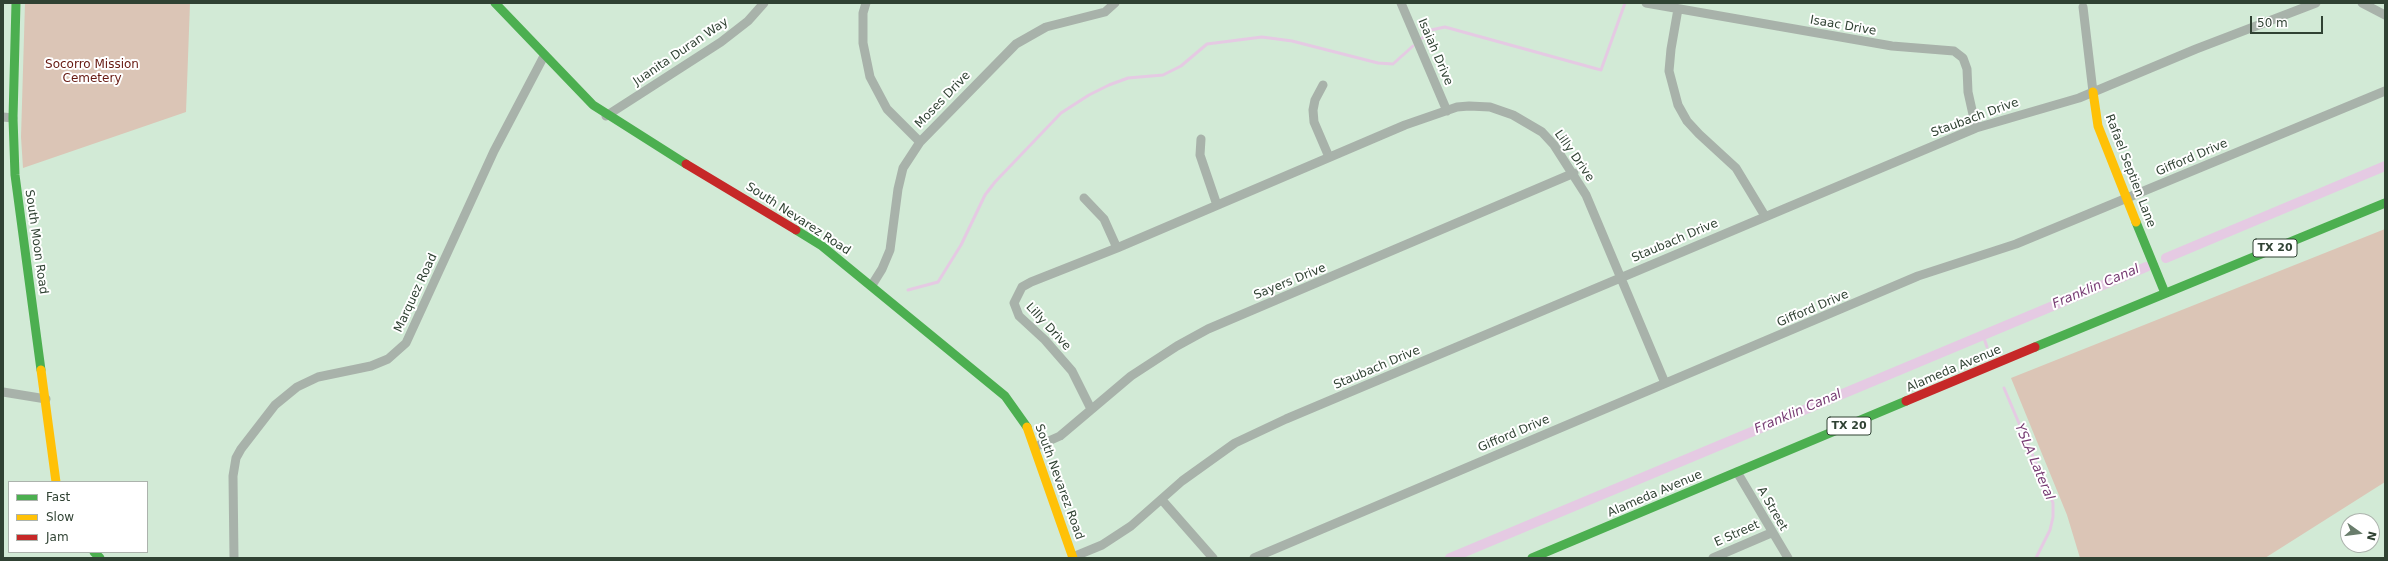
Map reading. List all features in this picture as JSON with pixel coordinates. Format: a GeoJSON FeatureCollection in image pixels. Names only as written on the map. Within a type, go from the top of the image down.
{"type":"FeatureCollection","features":[{"type":"Feature","properties":{"kind":"street","name":"South Moon Road"},"geometry":{"type":"LineString","coordinates":[[16,3],[13,118],[15,175],[56,481]]}},
{"type":"Feature","properties":{"kind":"street","name":"South Nevarez Road"},"geometry":{"type":"LineString","coordinates":[[495,3],[580,93],[606,116],[807,236],[836,256],[1005,396],[1026,424],[1073,558]]}},
{"type":"Feature","properties":{"kind":"street","name":"Juanita Duran Way"},"geometry":{"type":"LineString","coordinates":[[606,116],[721,42],[748,21],[764,3]]}},
{"type":"Feature","properties":{"kind":"street"},"geometry":{"type":"LineString","coordinates":[[866,3],[863,14],[862,43],[870,77],[889,112],[920,142]]}},
{"type":"Feature","properties":{"kind":"street","name":"Moses Drive"},"geometry":{"type":"LineString","coordinates":[[872,285],[882,269],[890,250],[898,189],[903,168],[920,142],[1016,44],[1046,27],[1105,12],[1115,3]]}},
{"type":"Feature","properties":{"kind":"street","name":"Isaiah Drive"},"geometry":{"type":"LineString","coordinates":[[1401,3],[1447,111]]}},
{"type":"Feature","properties":{"kind":"street","name":"Isaac Drive"},"geometry":{"type":"LineString","coordinates":[[1646,3],[1892,46],[1954,51],[1963,58],[1967,69],[1968,92],[1976,128]]}},
{"type":"Feature","properties":{"kind":"street","name":"Staubach Drive"},"geometry":{"type":"LineString","coordinates":[[1073,558],[1098,547],[1131,526],[1182,481],[1235,443],[1286,419],[1976,128],[2093,92],[2196,49],[2316,3]]}},
{"type":"Feature","properties":{"kind":"street"},"geometry":{"type":"LineString","coordinates":[[2362,3],[2385,15]]}},
{"type":"Feature","properties":{"kind":"street","name":"Rafael Septien Lane"},"geometry":{"type":"LineString","coordinates":[[2083,7],[2098,126],[2165,293]]}},
{"type":"Feature","properties":{"kind":"street"},"geometry":{"type":"LineString","coordinates":[[1678,9],[1670,49],[1670,71],[1678,104],[1688,121],[1699,134],[1736,168],[1765,216]]}},
{"type":"Feature","properties":{"kind":"street","name":"Marquez Road"},"geometry":{"type":"LineString","coordinates":[[234,558],[232,476],[236,458],[241,449],[275,405],[297,387],[318,377],[371,366],[388,359],[406,343],[494,151],[544,56]]}},
{"type":"Feature","properties":{"kind":"street"},"geometry":{"type":"LineString","coordinates":[[1323,85],[1315,100],[1313,110],[1314,122],[1329,157]]}},
{"type":"Feature","properties":{"kind":"street","name":"Gifford Drive"},"geometry":{"type":"LineString","coordinates":[[1254,558],[1918,276],[2002,249],[2385,91]]}},
{"type":"Feature","properties":{"kind":"street","name":"Lilly Drive"},"geometry":{"type":"LineString","coordinates":[[1091,409],[1072,371],[1045,340],[1019,316],[1014,303],[1018,293],[1031,282],[1117,248],[1426,117],[1469,106],[1490,108],[1513,115],[1542,132],[1574,173],[1586,195],[1665,383]]}},
{"type":"Feature","properties":{"kind":"street"},"geometry":{"type":"LineString","coordinates":[[3,117],[13,118]]}},
{"type":"Feature","properties":{"kind":"street"},"geometry":{"type":"LineString","coordinates":[[1201,139],[1200,155],[1217,205]]}},
{"type":"Feature","properties":{"kind":"street","name":"Sayers Drive"},"geometry":{"type":"LineString","coordinates":[[1035,447],[1064,433],[1131,376],[1177,346],[1208,329],[1574,173]]}},
{"type":"Feature","properties":{"kind":"street"},"geometry":{"type":"LineString","coordinates":[[1084,198],[1099,211],[1117,248]]}},
{"type":"Feature","properties":{"kind":"street","name":"Alameda Avenue"},"geometry":{"type":"LineString","coordinates":[[1532,558],[1551,554],[1737,472],[2165,293],[2385,203]]}},
{"type":"Feature","properties":{"kind":"street"},"geometry":{"type":"LineString","coordinates":[[3,392],[46,399]]}},
{"type":"Feature","properties":{"kind":"street","name":"A Street"},"geometry":{"type":"LineString","coordinates":[[1737,472],[1771,533],[1788,558]]}},
{"type":"Feature","properties":{"kind":"street"},"geometry":{"type":"LineString","coordinates":[[1162,500],[1214,558]]}},
{"type":"Feature","properties":{"kind":"street","name":"E Street"},"geometry":{"type":"LineString","coordinates":[[1713,558],[1771,533]]}},
{"type":"Feature","properties":{"kind":"green space","name":"Socorro Mission Cemetery"},"geometry":{"type":"Polygon","coordinates":[[[25,3],[190,3],[186,112],[23,168],[21,137],[25,3]]]}},
{"type":"Feature","properties":{"kind":"green space"},"geometry":{"type":"Polygon","coordinates":[[[2385,229],[2385,482],[2265,558],[2080,558],[2067,515],[2011,378],[2385,229]]]}},
{"type":"Feature","properties":{"kind":"waterway"},"geometry":{"type":"LineString","coordinates":[[1421,39],[1431,30],[1445,27],[1601,70],[1625,3]]}},
{"type":"Feature","properties":{"kind":"waterway"},"geometry":{"type":"LineString","coordinates":[[908,290],[938,282],[961,245],[985,195],[995,182],[1061,113],[1089,95],[1109,85],[1128,78],[1163,75],[1181,66],[1207,44],[1262,37],[1292,41],[1378,63],[1393,64],[1413,46]]}},
{"type":"Feature","properties":{"kind":"waterway","name":"Franklin Canal"},"geometry":{"type":"LineString","coordinates":[[2166,258],[2385,166]]}},
{"type":"Feature","properties":{"kind":"waterway","name":"Franklin Canal"},"geometry":{"type":"LineString","coordinates":[[1450,558],[2146,267]]}},
{"type":"Feature","properties":{"kind":"waterway","name":"YSLA Lateral"},"geometry":{"type":"LineString","coordinates":[[1983,335],[1987,347]]}},
{"type":"Feature","properties":{"kind":"waterway","name":"YSLA Lateral"},"geometry":{"type":"LineString","coordinates":[[2004,388],[2053,503],[2053,517],[2050,530],[2036,558]]}},
{"type":"Feature","properties":{"kind":"traffic: fast"},"geometry":{"type":"LineString","coordinates":[[16,3],[13,118],[15,175],[41,370]]}},
{"type":"Feature","properties":{"kind":"traffic: fast"},"geometry":{"type":"LineString","coordinates":[[495,3],[593,105],[686,164]]}},
{"type":"Feature","properties":{"kind":"traffic: fast"},"geometry":{"type":"LineString","coordinates":[[2035,347],[2385,203]]}},
{"type":"Feature","properties":{"kind":"traffic: fast"},"geometry":{"type":"LineString","coordinates":[[2136,222],[2165,293]]}},
{"type":"Feature","properties":{"kind":"traffic: fast"},"geometry":{"type":"LineString","coordinates":[[796,230],[822,246],[1005,396],[1027,427]]}},
{"type":"Feature","properties":{"kind":"traffic: fast"},"geometry":{"type":"LineString","coordinates":[[1532,558],[1906,401]]}},
{"type":"Feature","properties":{"kind":"traffic: fast"},"geometry":{"type":"LineString","coordinates":[[95,553],[100,558]]}},
{"type":"Feature","properties":{"kind":"traffic: slow"},"geometry":{"type":"LineString","coordinates":[[2093,92],[2098,126],[2136,222]]}},
{"type":"Feature","properties":{"kind":"traffic: slow"},"geometry":{"type":"LineString","coordinates":[[41,370],[56,481]]}},
{"type":"Feature","properties":{"kind":"traffic: slow"},"geometry":{"type":"LineString","coordinates":[[1027,427],[1073,558]]}},
{"type":"Feature","properties":{"kind":"traffic: jam"},"geometry":{"type":"LineString","coordinates":[[686,164],[796,230]]}},
{"type":"Feature","properties":{"kind":"traffic: jam"},"geometry":{"type":"LineString","coordinates":[[1906,401],[2035,347]]}}]}
